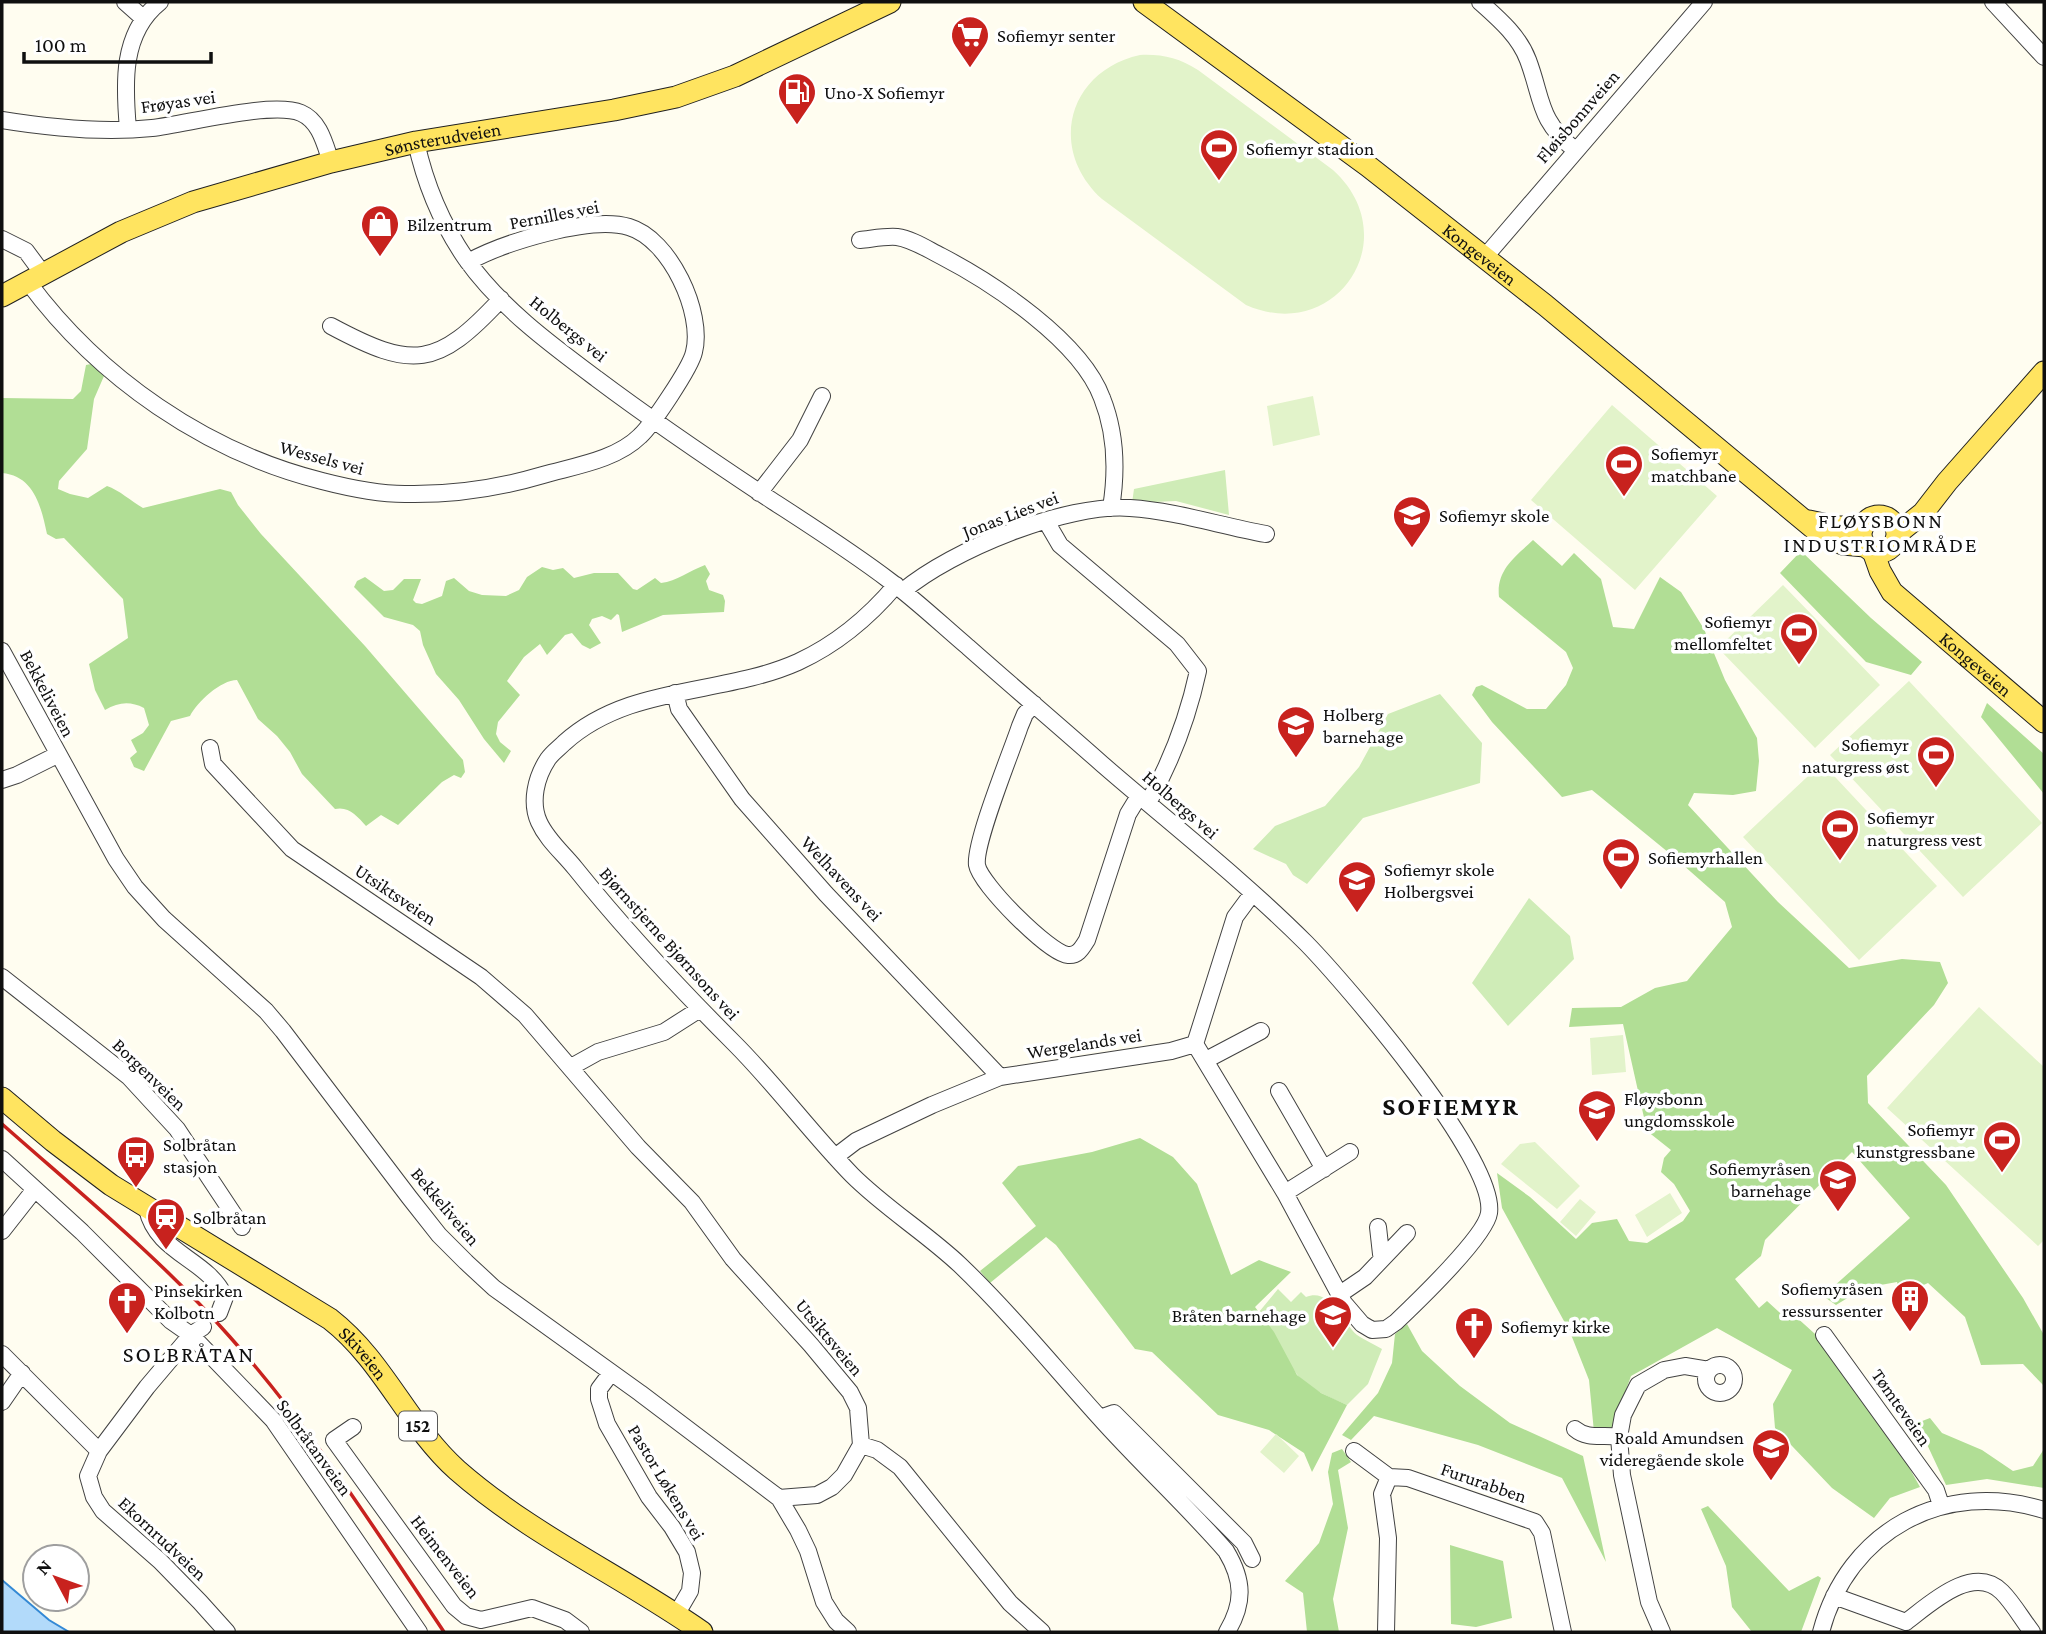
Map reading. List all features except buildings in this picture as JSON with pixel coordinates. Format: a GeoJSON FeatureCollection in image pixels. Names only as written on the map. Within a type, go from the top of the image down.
{"type":"FeatureCollection","features":[{"type":"Feature","properties":{"kind":"main road","name":"Kongeveien"},"geometry":{"type":"LineString","coordinates":[[1144,2],[1367,166],[1586,338],[1803,520],[1837,527],[1867,541],[1892,592],[2044,722]]}},
{"type":"Feature","properties":{"kind":"main road","name":"Sønsterudveien"},"geometry":{"type":"LineString","coordinates":[[2,296],[121,232],[170,211],[331,162],[416,142],[614,110],[676,97],[735,76],[878,4]]}},
{"type":"Feature","properties":{"kind":"main road"},"geometry":{"type":"LineString","coordinates":[[1908,604],[1898,576],[1892,531],[1872,517],[1867,541],[1885,551],[1892,531],[1915,505],[1947,482],[2044,372]]}},
{"type":"Feature","properties":{"kind":"main road","name":"Skiveien"},"geometry":{"type":"LineString","coordinates":[[2,1098],[71,1156],[147,1209],[330,1319],[372,1359],[420,1428],[456,1468],[527,1522],[702,1632]]}},
{"type":"Feature","properties":{"kind":"street"},"geometry":{"type":"LineString","coordinates":[[125,2],[144,18]]}},
{"type":"Feature","properties":{"kind":"street"},"geometry":{"type":"LineString","coordinates":[[128,129],[125,92],[133,38],[144,18],[160,2]]}},
{"type":"Feature","properties":{"kind":"street"},"geometry":{"type":"LineString","coordinates":[[1480,2],[1513,33],[1521,45],[1528,60],[1540,106],[1549,123],[1575,150]]}},
{"type":"Feature","properties":{"kind":"street","name":"Fløisbonnveien"},"geometry":{"type":"LineString","coordinates":[[1484,258],[1704,2]]}},
{"type":"Feature","properties":{"kind":"street"},"geometry":{"type":"LineString","coordinates":[[1993,2],[2044,57]]}},
{"type":"Feature","properties":{"kind":"street","name":"Frøyas vei"},"geometry":{"type":"LineString","coordinates":[[2,120],[60,127],[128,129],[267,111],[298,112],[315,124],[331,162]]}},
{"type":"Feature","properties":{"kind":"street","name":"Holbergs vei"},"geometry":{"type":"LineString","coordinates":[[416,142],[424,172],[443,220],[468,262],[500,299],[557,349],[652,420],[900,588],[1252,894],[1305,943],[1339,980],[1424,1086],[1454,1129],[1480,1173],[1490,1209],[1488,1220],[1418,1301],[1386,1329],[1372,1330],[1362,1324],[1340,1294]]}},
{"type":"Feature","properties":{"kind":"street","name":"Pernilles vei"},"geometry":{"type":"LineString","coordinates":[[468,262],[490,250],[524,239],[585,226],[619,224],[633,227],[644,235],[666,254],[680,278],[690,305],[696,334],[695,352],[689,368],[652,420]]}},
{"type":"Feature","properties":{"kind":"street"},"geometry":{"type":"LineString","coordinates":[[860,240],[897,237],[920,245],[992,285],[1052,330],[1086,369],[1102,397],[1114,445],[1111,508]]}},
{"type":"Feature","properties":{"kind":"street","name":"Wessels vei"},"geometry":{"type":"LineString","coordinates":[[2,239],[26,251],[35,278],[92,353],[159,408],[220,444],[291,474],[340,486],[405,494],[487,489],[533,478],[620,450],[642,434],[652,420]]}},
{"type":"Feature","properties":{"kind":"street"},"geometry":{"type":"LineString","coordinates":[[331,327],[358,341],[391,353],[408,356],[433,354],[463,336],[500,299]]}},
{"type":"Feature","properties":{"kind":"street"},"geometry":{"type":"LineString","coordinates":[[759,493],[794,449],[822,396]]}},
{"type":"Feature","properties":{"kind":"street","name":"Jonas Lies vei"},"geometry":{"type":"LineString","coordinates":[[900,588],[946,562],[1026,527],[1073,513],[1111,508],[1154,511],[1266,534]]}},
{"type":"Feature","properties":{"kind":"street"},"geometry":{"type":"LineString","coordinates":[[1034,704],[1020,726],[984,831],[977,865],[980,874],[995,894],[1049,946],[1063,955],[1072,956],[1080,951],[1087,940],[1128,814],[1144,800],[1168,768],[1198,671],[1178,643],[1060,545],[1046,521]]}},
{"type":"Feature","properties":{"kind":"street","name":"Bjørnstjerne Bjørnsons vei"},"geometry":{"type":"LineString","coordinates":[[900,588],[851,630],[797,663],[736,681],[675,693],[610,713],[576,733],[549,757],[536,787],[535,812],[546,834],[612,912],[737,1046],[835,1157],[856,1179],[933,1240],[963,1268],[1226,1551],[1237,1569],[1240,1586],[1237,1615],[1227,1632]]}},
{"type":"Feature","properties":{"kind":"street","name":"Bekkeliveien"},"geometry":{"type":"LineString","coordinates":[[2,651],[57,755],[116,859],[135,887],[164,919],[257,1003],[283,1031],[439,1235],[495,1288],[779,1498],[798,1530],[824,1602],[836,1621],[848,1632]]}},
{"type":"Feature","properties":{"kind":"street","name":"Welhavens vei"},"geometry":{"type":"LineString","coordinates":[[675,693],[679,709],[742,799],[825,894],[1000,1077]]}},
{"type":"Feature","properties":{"kind":"street","name":"Utsiktsveien"},"geometry":{"type":"LineString","coordinates":[[210,748],[213,764],[292,849],[481,977],[525,1016],[638,1147],[692,1202],[733,1259],[850,1392],[858,1408],[861,1445]]}},
{"type":"Feature","properties":{"kind":"street","name":"Bekkeliveien"},"geometry":{"type":"LineString","coordinates":[[2,780],[57,755]]}},
{"type":"Feature","properties":{"kind":"street"},"geometry":{"type":"LineString","coordinates":[[1252,894],[1235,917],[1195,1044],[1285,1193],[1340,1294],[1365,1277],[1406,1233]]}},
{"type":"Feature","properties":{"kind":"street","name":"Borgenveien"},"geometry":{"type":"LineString","coordinates":[[2,977],[129,1077],[177,1129],[242,1227]]}},
{"type":"Feature","properties":{"kind":"street"},"geometry":{"type":"LineString","coordinates":[[571,1067],[598,1052],[664,1032],[700,1009]]}},
{"type":"Feature","properties":{"kind":"street"},"geometry":{"type":"LineString","coordinates":[[1206,1060],[1261,1031]]}},
{"type":"Feature","properties":{"kind":"street","name":"Wergelands vei"},"geometry":{"type":"LineString","coordinates":[[835,1157],[856,1141],[932,1104],[1000,1077],[1171,1051],[1195,1044]]}},
{"type":"Feature","properties":{"kind":"street"},"geometry":{"type":"LineString","coordinates":[[1279,1091],[1324,1168]]}},
{"type":"Feature","properties":{"kind":"street"},"geometry":{"type":"LineString","coordinates":[[1285,1193],[1350,1152]]}},
{"type":"Feature","properties":{"kind":"street","name":"Solbråtanveien"},"geometry":{"type":"LineString","coordinates":[[2,1159],[82,1232],[155,1305],[197,1331],[273,1420],[419,1632]]}},
{"type":"Feature","properties":{"kind":"street"},"geometry":{"type":"LineString","coordinates":[[2,1231],[35,1189]]}},
{"type":"Feature","properties":{"kind":"street"},"geometry":{"type":"LineString","coordinates":[[147,1209],[150,1224],[170,1245],[219,1283],[225,1297],[219,1313]]}},
{"type":"Feature","properties":{"kind":"street"},"geometry":{"type":"LineString","coordinates":[[1378,1227],[1381,1254],[1384,1257]]}},
{"type":"Feature","properties":{"kind":"street"},"geometry":{"type":"LineString","coordinates":[[2,1354],[99,1451],[147,1387],[197,1331]]}},
{"type":"Feature","properties":{"kind":"street","name":"Tømteveien"},"geometry":{"type":"LineString","coordinates":[[1824,1335],[1936,1490],[1941,1505]]}},
{"type":"Feature","properties":{"kind":"street"},"geometry":{"type":"LineString","coordinates":[[1662,1632],[1649,1602],[1640,1524],[1622,1475],[1619,1437],[1623,1415],[1638,1385],[1664,1370],[1685,1366],[1709,1370]]}},
{"type":"Feature","properties":{"kind":"street"},"geometry":{"type":"LineString","coordinates":[[2,1402],[22,1373]]}},
{"type":"Feature","properties":{"kind":"street","name":"Pastor Løkens vei"},"geometry":{"type":"LineString","coordinates":[[611,1373],[600,1390],[599,1399],[607,1424],[628,1462],[687,1552],[692,1573],[690,1591],[676,1615]]}},
{"type":"Feature","properties":{"kind":"street"},"geometry":{"type":"LineString","coordinates":[[1100,1418],[1114,1413],[1244,1542],[1252,1559]]}},
{"type":"Feature","properties":{"kind":"street","name":"Heimenveien"},"geometry":{"type":"LineString","coordinates":[[353,1427],[334,1440],[454,1606],[466,1616],[481,1620],[533,1608],[565,1620],[581,1632]]}},
{"type":"Feature","properties":{"kind":"street"},"geometry":{"type":"LineString","coordinates":[[1575,1429],[1582,1435],[1619,1437]]}},
{"type":"Feature","properties":{"kind":"street"},"geometry":{"type":"LineString","coordinates":[[779,1498],[817,1495],[832,1487],[844,1475],[861,1445],[877,1450],[900,1467],[1010,1602],[1042,1632]]}},
{"type":"Feature","properties":{"kind":"street","name":"Ekornrudveien"},"geometry":{"type":"LineString","coordinates":[[99,1451],[88,1476],[94,1497],[103,1511],[200,1601],[227,1632]]}},
{"type":"Feature","properties":{"kind":"street","name":"Fururabben"},"geometry":{"type":"LineString","coordinates":[[1354,1451],[1389,1477],[1419,1481],[1535,1522],[1542,1533],[1563,1632]]}},
{"type":"Feature","properties":{"kind":"street"},"geometry":{"type":"LineString","coordinates":[[1387,1632],[1388,1538],[1382,1494],[1389,1477]]}},
{"type":"Feature","properties":{"kind":"street"},"geometry":{"type":"LineString","coordinates":[[1821,1632],[1834,1597],[1849,1570],[1877,1540],[1905,1521],[1941,1505],[1961,1501],[1994,1501],[2044,1510]]}},
{"type":"Feature","properties":{"kind":"street"},"geometry":{"type":"LineString","coordinates":[[1834,1597],[1880,1621],[1906,1627],[1949,1592],[1973,1581],[1989,1583],[2002,1592],[2032,1632]]}},
{"type":"Feature","properties":{"kind":"green space"},"geometry":{"type":"Polygon","coordinates":[[[1140,55],[1170,58],[1198,70],[1333,170],[1354,197],[1363,225],[1362,253],[1351,278],[1333,298],[1308,310],[1279,313],[1246,305],[1102,199],[1085,179],[1075,158],[1071,136],[1073,114],[1082,94],[1096,77],[1115,64],[1140,55]]]}},
{"type":"Feature","properties":{"kind":"green space"},"geometry":{"type":"Polygon","coordinates":[[[91,364],[100,369],[104,376],[94,399],[87,449],[59,481],[58,489],[88,498],[107,486],[143,508],[220,489],[231,492],[261,534],[365,646],[463,760],[465,772],[461,778],[454,775],[442,782],[398,825],[381,815],[366,826],[349,810],[335,809],[302,774],[290,752],[258,719],[237,680],[210,693],[190,716],[171,721],[144,771],[134,767],[130,758],[137,752],[131,740],[143,733],[149,725],[144,708],[124,703],[105,710],[95,690],[89,664],[128,638],[123,599],[64,538],[56,539],[47,534],[39,503],[29,486],[13,475],[2,473],[2,398],[73,399],[81,391],[86,365],[91,364]]]}},
{"type":"Feature","properties":{"kind":"green space"},"geometry":{"type":"Polygon","coordinates":[[[1313,396],[1320,435],[1273,446],[1267,406],[1313,396]]]}},
{"type":"Feature","properties":{"kind":"green space","name":"Sofiemyr matchbane"},"geometry":{"type":"Polygon","coordinates":[[[1612,405],[1717,496],[1635,590],[1531,500],[1612,405]]]}},
{"type":"Feature","properties":{"kind":"green space"},"geometry":{"type":"Polygon","coordinates":[[[1225,470],[1229,515],[1176,501],[1132,503],[1134,489],[1225,470]]]}},
{"type":"Feature","properties":{"kind":"green space"},"geometry":{"type":"Polygon","coordinates":[[[1533,540],[1562,566],[1574,553],[1601,579],[1613,627],[1634,629],[1660,577],[1681,592],[1704,629],[1725,680],[1757,738],[1759,761],[1756,791],[1733,795],[1694,793],[1688,805],[1778,902],[1849,968],[1902,959],[1940,962],[1948,983],[1934,1005],[1867,1076],[1868,1103],[1946,1185],[2023,1298],[2044,1335],[2044,1386],[2023,1364],[1981,1365],[1965,1317],[1928,1283],[1901,1295],[1897,1282],[1864,1288],[1836,1305],[1823,1296],[1910,1218],[1852,1152],[1765,1240],[1761,1256],[1735,1279],[1759,1308],[1767,1301],[1779,1312],[1794,1315],[1825,1343],[1901,1453],[1920,1487],[1890,1498],[1874,1518],[1832,1488],[1775,1428],[1773,1404],[1792,1370],[1717,1328],[1631,1376],[1612,1429],[1594,1432],[1589,1380],[1570,1332],[1502,1208],[1497,1173],[1530,1197],[1576,1239],[1592,1223],[1617,1219],[1629,1241],[1647,1243],[1683,1221],[1690,1211],[1674,1184],[1661,1172],[1664,1158],[1671,1150],[1647,1131],[1623,1024],[1569,1027],[1572,1008],[1621,1007],[1655,988],[1687,981],[1732,927],[1725,902],[1592,790],[1562,797],[1492,722],[1472,695],[1476,687],[1482,685],[1527,709],[1546,709],[1566,685],[1573,668],[1566,652],[1499,597],[1501,579],[1508,565],[1533,540]]]}},
{"type":"Feature","properties":{"kind":"green space"},"geometry":{"type":"Polygon","coordinates":[[[1801,551],[1922,662],[1911,675],[1866,662],[1780,573],[1801,551]]]}},
{"type":"Feature","properties":{"kind":"green space"},"geometry":{"type":"Polygon","coordinates":[[[705,565],[710,574],[706,581],[709,590],[723,595],[724,612],[663,615],[622,632],[619,615],[611,620],[602,616],[592,619],[589,625],[601,643],[590,649],[582,645],[572,633],[565,635],[547,655],[540,644],[524,657],[507,681],[520,695],[498,722],[496,734],[500,742],[511,751],[504,763],[484,739],[459,700],[436,674],[420,631],[413,625],[384,617],[354,587],[357,581],[365,577],[384,591],[393,590],[404,579],[421,579],[413,600],[422,604],[442,596],[446,581],[454,578],[469,591],[482,595],[506,596],[519,590],[527,577],[542,567],[553,570],[563,568],[574,578],[594,573],[618,573],[637,590],[655,578],[661,583],[667,582],[705,565]]]}},
{"type":"Feature","properties":{"kind":"green space","name":"Sofiemyr mellomfeltet"},"geometry":{"type":"Polygon","coordinates":[[[1783,585],[1880,685],[1815,748],[1718,648],[1783,585]]]}},
{"type":"Feature","properties":{"kind":"green space","name":"Sofiemyr naturgress øst"},"geometry":{"type":"Polygon","coordinates":[[[1909,681],[2042,823],[1963,897],[1830,755],[1909,681]]]}},
{"type":"Feature","properties":{"kind":"green space"},"geometry":{"type":"Polygon","coordinates":[[[1440,694],[1482,743],[1480,783],[1363,818],[1307,884],[1293,875],[1286,864],[1253,849],[1275,826],[1325,806],[1359,767],[1388,714],[1440,694]]]}},
{"type":"Feature","properties":{"kind":"green space"},"geometry":{"type":"Polygon","coordinates":[[[1987,703],[2044,754],[2044,794],[1981,717],[1987,703]]]}},
{"type":"Feature","properties":{"kind":"green space","name":"Sofiemyr naturgress vest"},"geometry":{"type":"Polygon","coordinates":[[[1822,763],[1937,886],[1859,960],[1743,837],[1822,763]]]}},
{"type":"Feature","properties":{"kind":"green space"},"geometry":{"type":"Polygon","coordinates":[[[1529,898],[1570,936],[1574,959],[1508,1026],[1472,983],[1529,898]]]}},
{"type":"Feature","properties":{"kind":"green space","name":"Sofiemyr kunstgressbane"},"geometry":{"type":"Polygon","coordinates":[[[1979,1007],[2044,1067],[2044,1240],[2038,1246],[1887,1108],[1979,1007]]]}},
{"type":"Feature","properties":{"kind":"green space"},"geometry":{"type":"Polygon","coordinates":[[[1623,1035],[1626,1072],[1592,1075],[1590,1038],[1623,1035]]]}},
{"type":"Feature","properties":{"kind":"green space"},"geometry":{"type":"Polygon","coordinates":[[[1140,1138],[1173,1157],[1197,1184],[1231,1275],[1259,1260],[1291,1272],[1255,1307],[1274,1332],[1297,1375],[1321,1393],[1347,1405],[1312,1472],[1304,1453],[1269,1430],[1218,1415],[1152,1352],[1135,1349],[1056,1245],[1046,1237],[990,1283],[980,1271],[1036,1226],[1002,1183],[1018,1166],[1092,1152],[1140,1138]]]}},
{"type":"Feature","properties":{"kind":"green space"},"geometry":{"type":"Polygon","coordinates":[[[1535,1142],[1580,1186],[1557,1209],[1501,1164],[1520,1144],[1535,1142]]]}},
{"type":"Feature","properties":{"kind":"green space"},"geometry":{"type":"Polygon","coordinates":[[[1670,1193],[1682,1213],[1647,1237],[1635,1215],[1670,1193]]]}},
{"type":"Feature","properties":{"kind":"green space"},"geometry":{"type":"Polygon","coordinates":[[[1580,1199],[1596,1212],[1576,1236],[1560,1222],[1580,1199]]]}},
{"type":"Feature","properties":{"kind":"green space"},"geometry":{"type":"Polygon","coordinates":[[[1278,1289],[1291,1302],[1301,1292],[1306,1297],[1314,1295],[1329,1301],[1357,1335],[1382,1349],[1368,1384],[1347,1405],[1306,1384],[1286,1358],[1259,1312],[1278,1289]]]}},
{"type":"Feature","properties":{"kind":"green space"},"geometry":{"type":"Polygon","coordinates":[[[1407,1324],[1422,1351],[1460,1386],[1510,1423],[1583,1456],[1606,1562],[1562,1478],[1478,1445],[1374,1416],[1351,1440],[1342,1435],[1378,1393],[1392,1363],[1395,1334],[1407,1324]]]}},
{"type":"Feature","properties":{"kind":"green space"},"geometry":{"type":"Polygon","coordinates":[[[1930,1418],[1942,1433],[1982,1450],[2013,1471],[2033,1466],[2044,1449],[2044,1488],[1987,1479],[1946,1485],[1917,1423],[1930,1418]]]}},
{"type":"Feature","properties":{"kind":"green space"},"geometry":{"type":"Polygon","coordinates":[[[1276,1434],[1299,1456],[1284,1473],[1260,1452],[1276,1434]]]}},
{"type":"Feature","properties":{"kind":"green space"},"geometry":{"type":"Polygon","coordinates":[[[1342,1449],[1351,1462],[1338,1470],[1348,1528],[1333,1599],[1339,1632],[1307,1632],[1303,1593],[1285,1581],[1319,1543],[1333,1504],[1328,1472],[1332,1453],[1342,1449]]]}},
{"type":"Feature","properties":{"kind":"green space"},"geometry":{"type":"Polygon","coordinates":[[[1708,1506],[1789,1591],[1818,1576],[1821,1578],[1801,1632],[1752,1632],[1732,1607],[1726,1566],[1701,1509],[1708,1506]]]}},
{"type":"Feature","properties":{"kind":"green space"},"geometry":{"type":"Polygon","coordinates":[[[1450,1545],[1503,1561],[1512,1618],[1476,1627],[1451,1624],[1450,1545]]]}},
{"type":"Feature","properties":{"kind":"water"},"geometry":{"type":"Polygon","coordinates":[[[2,1580],[21,1596],[21,1613],[41,1613],[69,1632],[2,1632],[2,1580]]]}},
{"type":"Feature","properties":{"kind":"railway"},"geometry":{"type":"LineString","coordinates":[[2,1124],[148,1254],[230,1337],[315,1444],[444,1632]]}},
{"type":"Feature","properties":{"kind":"place","name":"Sofiemyr senter"},"geometry":{"type":"Point","coordinates":[970,69]}},
{"type":"Feature","properties":{"kind":"place","name":"Uno-X Sofiemyr"},"geometry":{"type":"Point","coordinates":[797,126]}},
{"type":"Feature","properties":{"kind":"place","name":"Sofiemyr stadion"},"geometry":{"type":"Point","coordinates":[1219,182]}},
{"type":"Feature","properties":{"kind":"place","name":"Bilzentrum"},"geometry":{"type":"Point","coordinates":[380,258]}},
{"type":"Feature","properties":{"kind":"place","name":"Sofiemyr matchbane"},"geometry":{"type":"Point","coordinates":[1624,498]}},
{"type":"Feature","properties":{"kind":"place","name":"Sofiemyr skole"},"geometry":{"type":"Point","coordinates":[1412,549]}},
{"type":"Feature","properties":{"kind":"place","name":"Sofiemyr mellomfeltet"},"geometry":{"type":"Point","coordinates":[1799,666]}},
{"type":"Feature","properties":{"kind":"place","name":"Holberg barnehage"},"geometry":{"type":"Point","coordinates":[1296,759]}},
{"type":"Feature","properties":{"kind":"place","name":"Sofiemyr naturgress øst"},"geometry":{"type":"Point","coordinates":[1936,789]}},
{"type":"Feature","properties":{"kind":"place","name":"Sofiemyr naturgress vest"},"geometry":{"type":"Point","coordinates":[1840,862]}},
{"type":"Feature","properties":{"kind":"place","name":"Sofiemyrhallen"},"geometry":{"type":"Point","coordinates":[1621,891]}},
{"type":"Feature","properties":{"kind":"place","name":"Sofiemyr skole Holbergsvei"},"geometry":{"type":"Point","coordinates":[1357,914]}},
{"type":"Feature","properties":{"kind":"place","name":"Fløysbonn ungdomsskole"},"geometry":{"type":"Point","coordinates":[1597,1143]}},
{"type":"Feature","properties":{"kind":"place","name":"Sofiemyr kunstgressbane"},"geometry":{"type":"Point","coordinates":[2002,1174]}},
{"type":"Feature","properties":{"kind":"place","name":"Solbråtan stasjon"},"geometry":{"type":"Point","coordinates":[136,1189]}},
{"type":"Feature","properties":{"kind":"place","name":"Sofiemyråsen barnehage"},"geometry":{"type":"Point","coordinates":[1838,1213]}},
{"type":"Feature","properties":{"kind":"place","name":"Solbråtan"},"geometry":{"type":"Point","coordinates":[166,1251]}},
{"type":"Feature","properties":{"kind":"place","name":"Sofiemyråsen ressurssenter"},"geometry":{"type":"Point","coordinates":[1910,1333]}},
{"type":"Feature","properties":{"kind":"place","name":"Pinsekirken Kolbotn"},"geometry":{"type":"Point","coordinates":[127,1335]}},
{"type":"Feature","properties":{"kind":"place","name":"Bråten barnehage"},"geometry":{"type":"Point","coordinates":[1333,1349]}},
{"type":"Feature","properties":{"kind":"place","name":"Sofiemyr kirke"},"geometry":{"type":"Point","coordinates":[1474,1360]}},
{"type":"Feature","properties":{"kind":"place","name":"Roald Amundsen videregående skole"},"geometry":{"type":"Point","coordinates":[1771,1482]}},
{"type":"Feature","properties":{"kind":"district","name":"FLØYSBONN INDUSTRIOMRÅDE"},"geometry":{"type":"Point","coordinates":[1881,533]}},
{"type":"Feature","properties":{"kind":"district","name":"SOFIEMYR"},"geometry":{"type":"Point","coordinates":[1451,1106]}},
{"type":"Feature","properties":{"kind":"district","name":"SOLBRÅTAN"},"geometry":{"type":"Point","coordinates":[189,1354]}}]}
